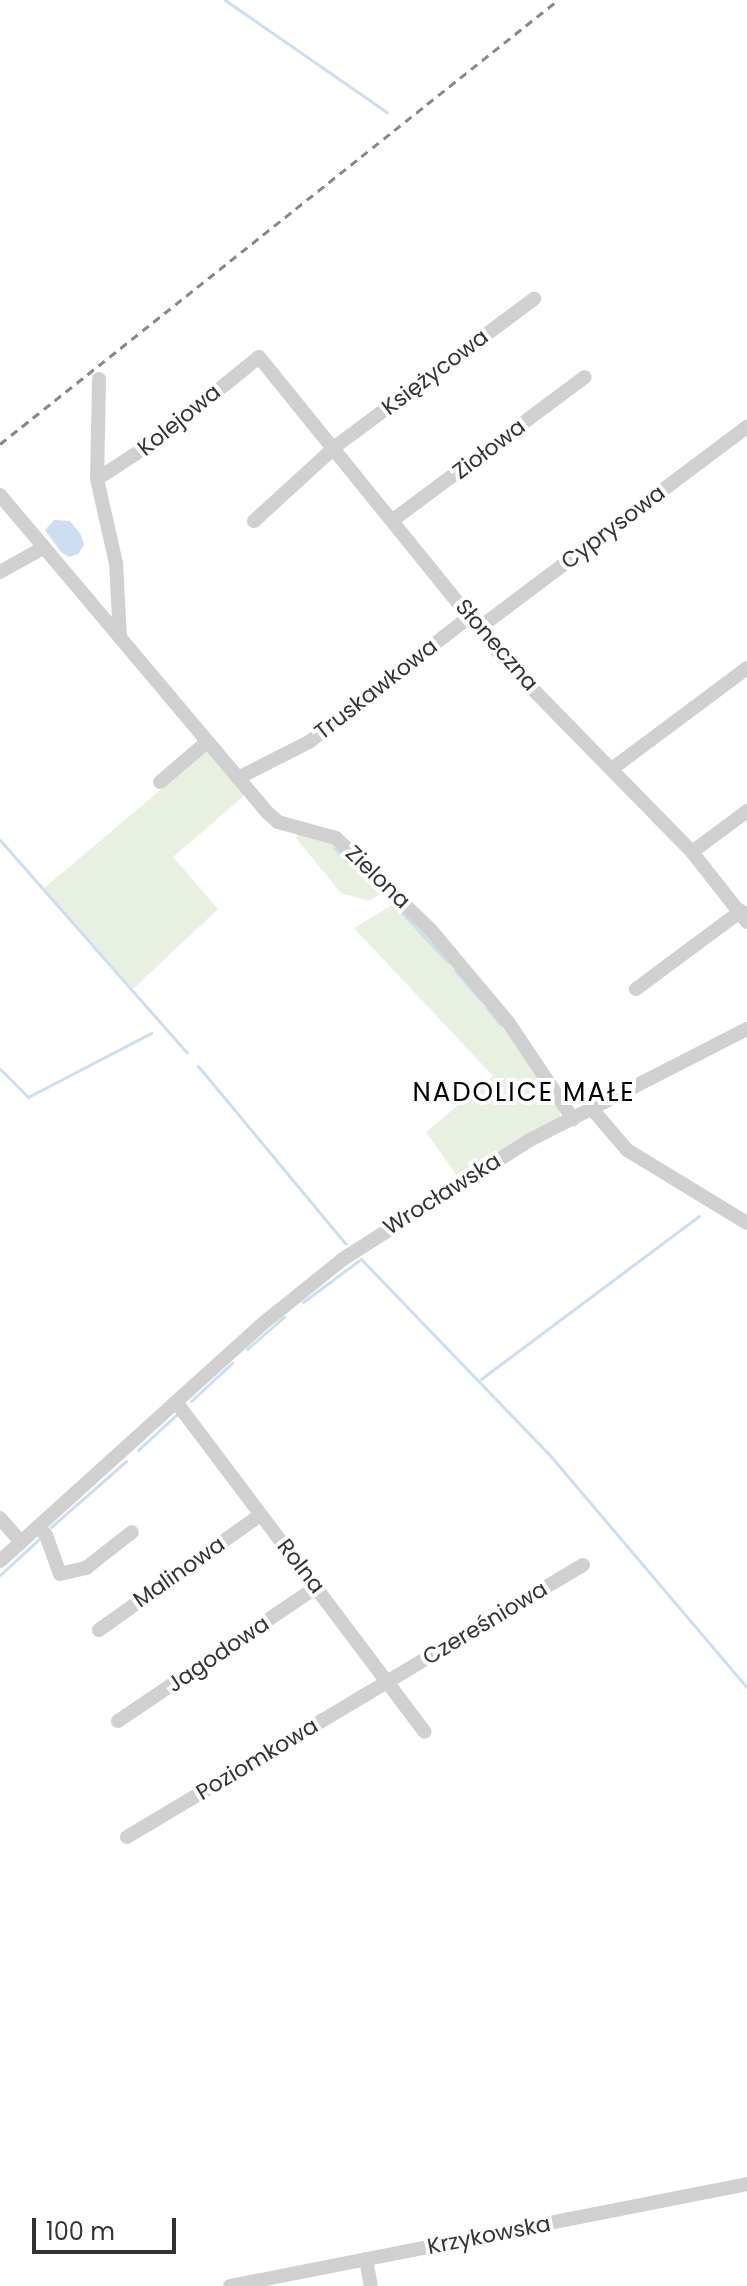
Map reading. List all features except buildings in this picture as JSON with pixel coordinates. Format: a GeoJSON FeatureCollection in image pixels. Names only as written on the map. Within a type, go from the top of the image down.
{"type":"FeatureCollection","features":[{"type":"Feature","properties":{"kind":"street","name":"Księżycowa"},"geometry":{"type":"LineString","coordinates":[[254,521],[336,446],[534,299]]}},
{"type":"Feature","properties":{"kind":"street","name":"Słoneczna"},"geometry":{"type":"LineString","coordinates":[[259,357],[336,446],[479,628],[692,852],[744,917]]}},
{"type":"Feature","properties":{"kind":"street","name":"Kolejowa"},"geometry":{"type":"LineString","coordinates":[[97,479],[154,442],[259,357]]}},
{"type":"Feature","properties":{"kind":"street","name":"Ziołowa"},"geometry":{"type":"LineString","coordinates":[[393,520],[585,377]]}},
{"type":"Feature","properties":{"kind":"street"},"geometry":{"type":"LineString","coordinates":[[99,379],[97,479],[116,563],[120,639]]}},
{"type":"Feature","properties":{"kind":"street","name":"Cyprysowa"},"geometry":{"type":"LineString","coordinates":[[479,628],[747,427]]}},
{"type":"Feature","properties":{"kind":"street","name":"Zielona"},"geometry":{"type":"LineString","coordinates":[[0,495],[278,822],[336,838],[394,892],[491,999],[573,1119]]}},
{"type":"Feature","properties":{"kind":"street"},"geometry":{"type":"LineString","coordinates":[[0,572],[43,548]]}},
{"type":"Feature","properties":{"kind":"street","name":"Truskawkowa"},"geometry":{"type":"LineString","coordinates":[[238,778],[261,762],[309,742],[470,616]]}},
{"type":"Feature","properties":{"kind":"street"},"geometry":{"type":"LineString","coordinates":[[613,768],[747,668]]}},
{"type":"Feature","properties":{"kind":"street"},"geometry":{"type":"LineString","coordinates":[[160,782],[207,742]]}},
{"type":"Feature","properties":{"kind":"street"},"geometry":{"type":"LineString","coordinates":[[692,852],[747,811]]}},
{"type":"Feature","properties":{"kind":"street"},"geometry":{"type":"LineString","coordinates":[[636,989],[744,917]]}},
{"type":"Feature","properties":{"kind":"street","name":"Wrocławska"},"geometry":{"type":"LineString","coordinates":[[0,1561],[173,1404],[343,1259],[463,1180],[747,1029]]}},
{"type":"Feature","properties":{"kind":"street"},"geometry":{"type":"LineString","coordinates":[[592,1109],[635,1156],[747,1223]]}},
{"type":"Feature","properties":{"kind":"street","name":"Rolna"},"geometry":{"type":"LineString","coordinates":[[173,1404],[318,1586],[425,1732]]}},
{"type":"Feature","properties":{"kind":"street","name":"Malinowa"},"geometry":{"type":"LineString","coordinates":[[99,1630],[260,1515]]}},
{"type":"Feature","properties":{"kind":"street"},"geometry":{"type":"LineString","coordinates":[[0,1518],[21,1542]]}},
{"type":"Feature","properties":{"kind":"street"},"geometry":{"type":"LineString","coordinates":[[38,1527],[46,1535],[60,1574],[86,1568],[132,1532]]}},
{"type":"Feature","properties":{"kind":"street","name":"Czereśniowa"},"geometry":{"type":"LineString","coordinates":[[387,1681],[583,1565]]}},
{"type":"Feature","properties":{"kind":"street","name":"Jagodowa"},"geometry":{"type":"LineString","coordinates":[[118,1721],[318,1586]]}},
{"type":"Feature","properties":{"kind":"street","name":"Poziomkowa"},"geometry":{"type":"LineString","coordinates":[[127,1837],[387,1681]]}},
{"type":"Feature","properties":{"kind":"street","name":"Krzykowska"},"geometry":{"type":"LineString","coordinates":[[230,2286],[747,2184]]}},
{"type":"Feature","properties":{"kind":"street"},"geometry":{"type":"LineString","coordinates":[[366,2259],[371,2286]]}},
{"type":"Feature","properties":{"kind":"green space"},"geometry":{"type":"Polygon","coordinates":[[[208,750],[245,795],[173,857],[218,909],[133,989],[44,888],[208,750]]]}},
{"type":"Feature","properties":{"kind":"green space"},"geometry":{"type":"Polygon","coordinates":[[[301,830],[327,838],[385,892],[369,901],[341,893],[296,838],[301,830]]]}},
{"type":"Feature","properties":{"kind":"green space"},"geometry":{"type":"Polygon","coordinates":[[[397,902],[456,966],[559,1102],[560,1119],[458,1177],[426,1132],[493,1076],[354,928],[397,902]]]}},
{"type":"Feature","properties":{"kind":"water"},"geometry":{"type":"Polygon","coordinates":[[[54,520],[70,521],[81,535],[84,545],[78,554],[69,557],[61,552],[45,530],[54,520]]]}},
{"type":"Feature","properties":{"kind":"waterway"},"geometry":{"type":"LineString","coordinates":[[225,0],[387,112]]}},
{"type":"Feature","properties":{"kind":"waterway"},"geometry":{"type":"LineString","coordinates":[[0,840],[187,1053]]}},
{"type":"Feature","properties":{"kind":"waterway"},"geometry":{"type":"LineString","coordinates":[[334,848],[375,885]]}},
{"type":"Feature","properties":{"kind":"waterway"},"geometry":{"type":"LineString","coordinates":[[392,902],[448,962]]}},
{"type":"Feature","properties":{"kind":"waterway"},"geometry":{"type":"LineString","coordinates":[[455,970],[482,1001]]}},
{"type":"Feature","properties":{"kind":"waterway"},"geometry":{"type":"LineString","coordinates":[[487,1008],[500,1024]]}},
{"type":"Feature","properties":{"kind":"waterway"},"geometry":{"type":"LineString","coordinates":[[0,1069],[28,1097],[151,1033]]}},
{"type":"Feature","properties":{"kind":"waterway"},"geometry":{"type":"LineString","coordinates":[[198,1066],[346,1244]]}},
{"type":"Feature","properties":{"kind":"waterway"},"geometry":{"type":"LineString","coordinates":[[481,1379],[699,1216]]}},
{"type":"Feature","properties":{"kind":"waterway"},"geometry":{"type":"LineString","coordinates":[[303,1302],[361,1259],[548,1453],[747,1688]]}},
{"type":"Feature","properties":{"kind":"waterway"},"geometry":{"type":"LineString","coordinates":[[247,1349],[284,1317]]}},
{"type":"Feature","properties":{"kind":"waterway"},"geometry":{"type":"LineString","coordinates":[[191,1401],[232,1363]]}},
{"type":"Feature","properties":{"kind":"waterway"},"geometry":{"type":"LineString","coordinates":[[138,1450],[176,1415]]}},
{"type":"Feature","properties":{"kind":"waterway"},"geometry":{"type":"LineString","coordinates":[[51,1527],[126,1461]]}},
{"type":"Feature","properties":{"kind":"waterway"},"geometry":{"type":"LineString","coordinates":[[0,1575],[39,1539]]}},
{"type":"Feature","properties":{"kind":"railway"},"geometry":{"type":"LineString","coordinates":[[0,444],[558,0]]}},
{"type":"Feature","properties":{"kind":"district","name":"NADOLICE MAŁE"},"geometry":{"type":"Point","coordinates":[524,1093]}}]}
